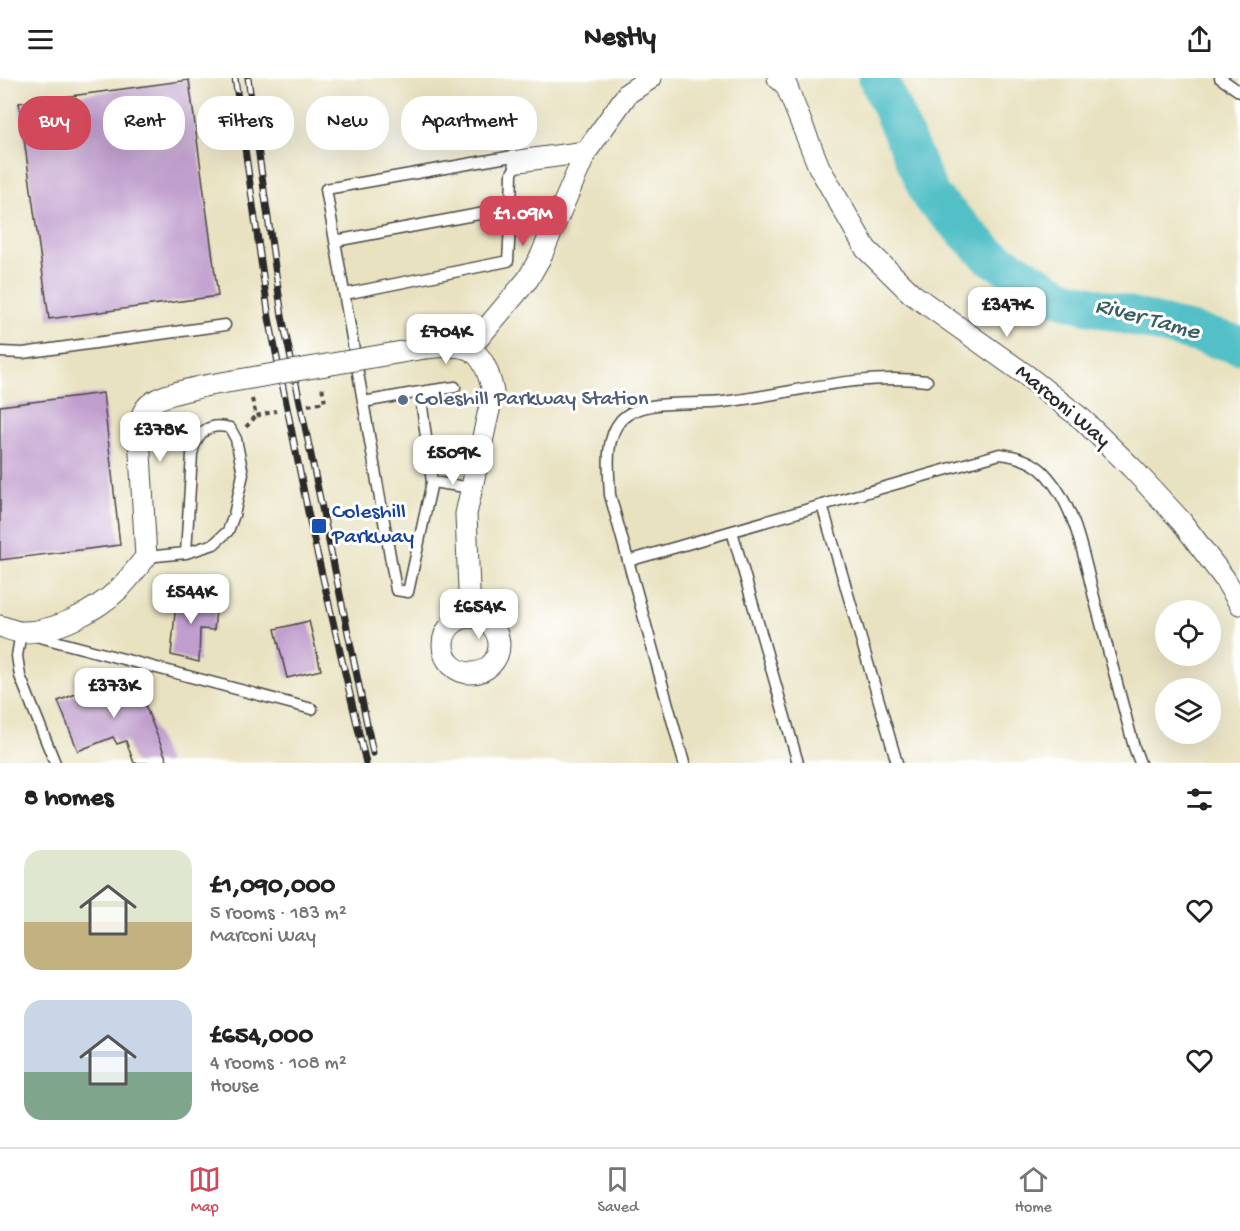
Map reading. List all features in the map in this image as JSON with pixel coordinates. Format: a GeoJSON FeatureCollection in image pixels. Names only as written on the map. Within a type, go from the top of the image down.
{"type":"FeatureCollection","features":[{"type":"Feature","properties":{"kind":"street"},"geometry":{"type":"LineString","coordinates":[[470,348],[528,279],[541,256],[586,152],[628,93],[651,78]]}},
{"type":"Feature","properties":{"kind":"street","name":"Marconi Way"},"geometry":{"type":"LineString","coordinates":[[778,78],[786,85],[819,167],[866,249],[912,294],[1026,375],[1083,420],[1132,468],[1180,521],[1240,604]]}},
{"type":"Feature","properties":{"kind":"street"},"geometry":{"type":"LineString","coordinates":[[519,161],[586,152]]}},
{"type":"Feature","properties":{"kind":"street"},"geometry":{"type":"LineString","coordinates":[[0,626],[21,632],[50,629],[69,621],[118,590],[146,557],[140,421],[146,407],[158,399],[204,386],[425,348],[455,345],[470,348],[482,360],[493,392],[466,514],[470,616]]}},
{"type":"Feature","properties":{"kind":"lane"},"geometry":{"type":"LineString","coordinates":[[1220,78],[1240,92]]}},
{"type":"Feature","properties":{"kind":"lane"},"geometry":{"type":"LineString","coordinates":[[345,294],[508,261],[512,173],[519,161],[513,156],[326,189],[396,590],[408,591],[432,482],[420,392]]}},
{"type":"Feature","properties":{"kind":"lane"},"geometry":{"type":"LineString","coordinates":[[335,241],[511,208]]}},
{"type":"Feature","properties":{"kind":"lane"},"geometry":{"type":"LineString","coordinates":[[0,352],[23,353],[225,325]]}},
{"type":"Feature","properties":{"kind":"lane"},"geometry":{"type":"LineString","coordinates":[[684,763],[610,495],[608,458],[613,433],[621,420],[634,411],[667,404],[722,402],[834,382],[876,378],[927,381]]}},
{"type":"Feature","properties":{"kind":"lane"},"geometry":{"type":"LineString","coordinates":[[363,402],[455,387]]}},
{"type":"Feature","properties":{"kind":"lane"},"geometry":{"type":"LineString","coordinates":[[146,557],[186,553],[214,544],[228,531],[234,516],[243,474],[236,438],[230,428],[219,425],[211,427],[194,442],[186,553]]}},
{"type":"Feature","properties":{"kind":"lane"},"geometry":{"type":"LineString","coordinates":[[628,561],[1000,454],[1014,455],[1033,464],[1048,477],[1068,507],[1140,763]]}},
{"type":"Feature","properties":{"kind":"lane"},"geometry":{"type":"LineString","coordinates":[[432,482],[472,488]]}},
{"type":"Feature","properties":{"kind":"lane"},"geometry":{"type":"LineString","coordinates":[[822,505],[897,763]]}},
{"type":"Feature","properties":{"kind":"lane"},"geometry":{"type":"LineString","coordinates":[[732,531],[798,763]]}},
{"type":"Feature","properties":{"kind":"lane"},"geometry":{"type":"LineString","coordinates":[[55,763],[20,676],[17,656],[21,632],[312,709]]}},
{"type":"Feature","properties":{"kind":"path"},"geometry":{"type":"LineString","coordinates":[[308,405],[325,402],[322,385],[314,387]]}},
{"type":"Feature","properties":{"kind":"path"},"geometry":{"type":"LineString","coordinates":[[262,397],[252,398],[256,416],[276,411]]}},
{"type":"Feature","properties":{"kind":"building"},"geometry":{"type":"Polygon","coordinates":[[[189,80],[218,296],[49,319],[26,150],[91,150],[91,96],[71,96],[189,80]]]}},
{"type":"Feature","properties":{"kind":"building"},"geometry":{"type":"Polygon","coordinates":[[[103,393],[120,545],[0,560],[0,406],[103,393]]]}},
{"type":"Feature","properties":{"kind":"building"},"geometry":{"type":"Polygon","coordinates":[[[177,592],[217,601],[214,630],[200,629],[199,662],[171,655],[177,592]]]}},
{"type":"Feature","properties":{"kind":"building"},"geometry":{"type":"Polygon","coordinates":[[[309,621],[321,670],[287,678],[275,629],[309,621]]]}},
{"type":"Feature","properties":{"kind":"building"},"geometry":{"type":"Polygon","coordinates":[[[132,672],[168,763],[134,763],[126,741],[117,744],[113,737],[78,751],[58,701],[132,672]]]}},
{"type":"Feature","properties":{"kind":"waterway","name":"River Tame"},"geometry":{"type":"LineString","coordinates":[[878,78],[931,197],[990,256],[1062,298],[1240,345]]}},
{"type":"Feature","properties":{"kind":"railway"},"geometry":{"type":"LineString","coordinates":[[235,78],[269,318],[311,527],[366,763]]}},
{"type":"Feature","properties":{"kind":"railway"},"geometry":{"type":"LineString","coordinates":[[248,78],[282,316],[373,753]]}},
{"type":"Feature","properties":{"kind":"place","name":"Coleshill Parkway Station"},"geometry":{"type":"Point","coordinates":[403,400]}},
{"type":"Feature","properties":{"kind":"place","name":"Coleshill Parkway"},"geometry":{"type":"Point","coordinates":[319,526]}}]}
